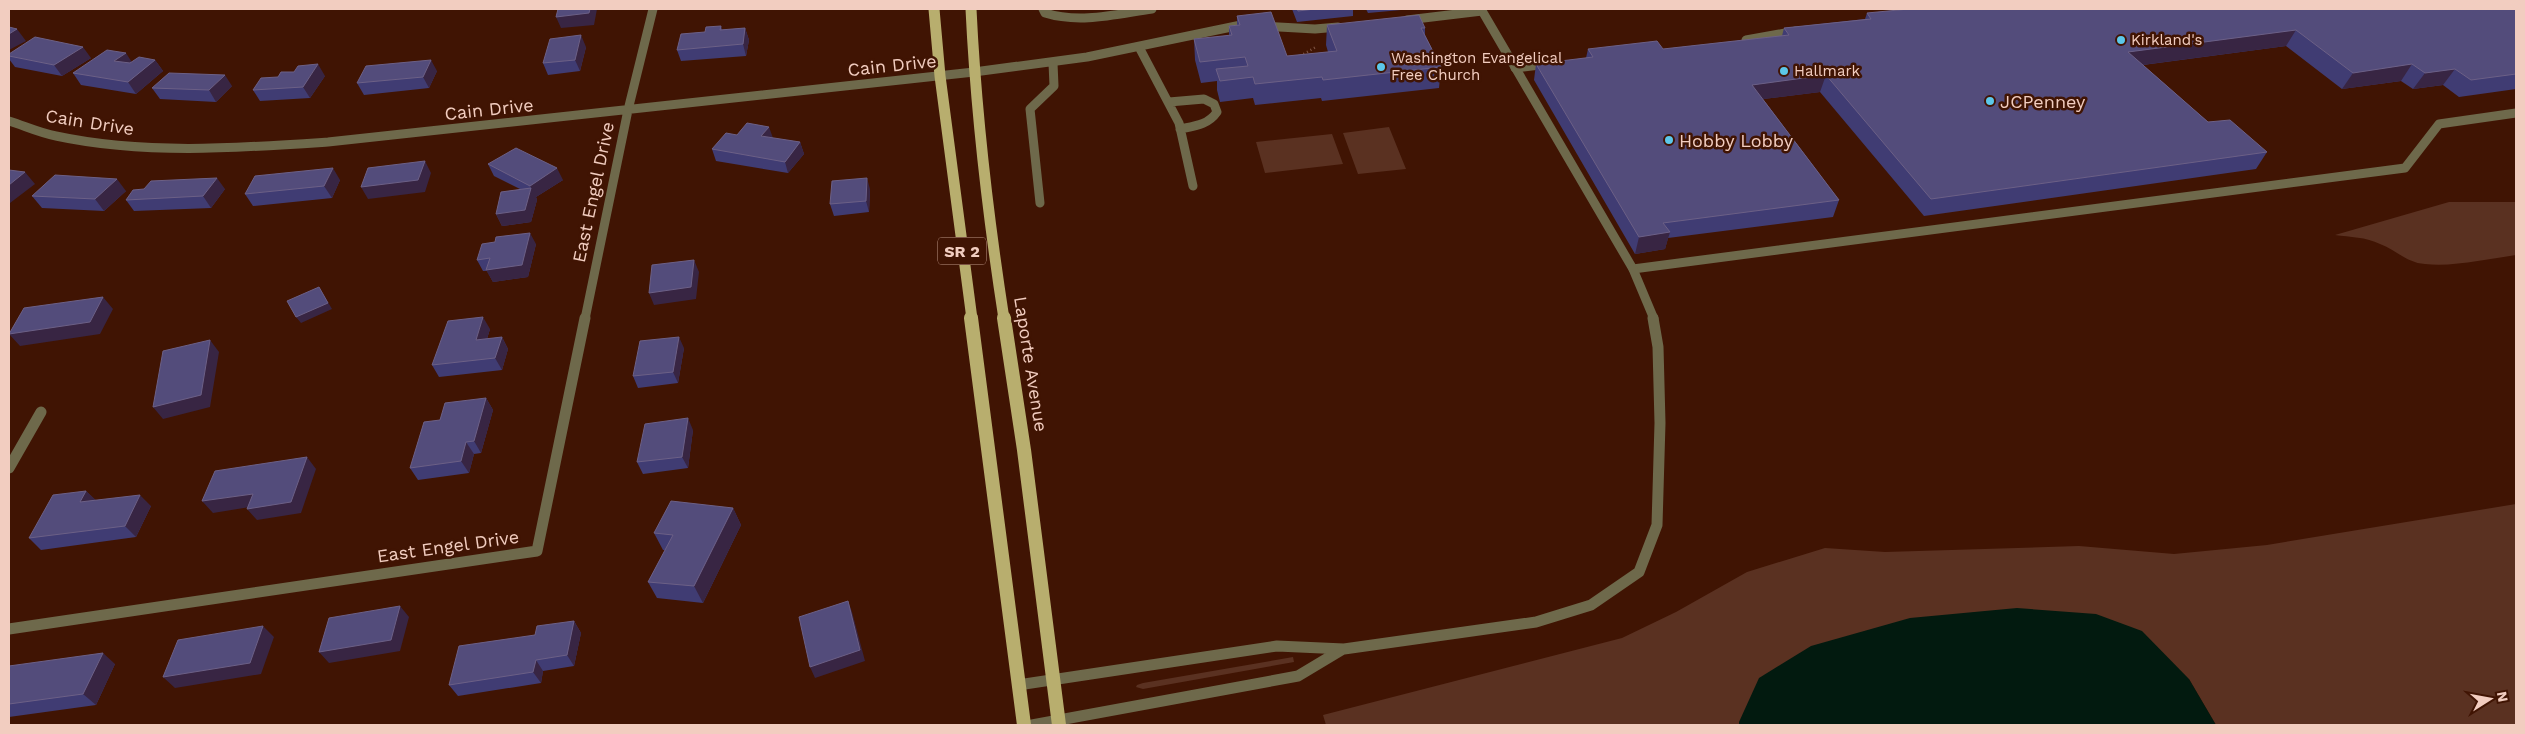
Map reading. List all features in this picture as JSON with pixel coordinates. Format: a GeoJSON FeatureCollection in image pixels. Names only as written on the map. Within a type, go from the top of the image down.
{"type":"FeatureCollection","features":[{"type":"Feature","properties":{"kind":"main road","name":"SR 2"},"geometry":{"type":"LineString","coordinates":[[934,9],[940,76],[1024,725]]}},
{"type":"Feature","properties":{"kind":"main road","name":"Laporte Avenue"},"geometry":{"type":"LineString","coordinates":[[970,9],[974,72],[990,230],[1024,450],[1059,723]]}},
{"type":"Feature","properties":{"kind":"street"},"geometry":{"type":"LineString","coordinates":[[628,110],[653,9]]}},
{"type":"Feature","properties":{"kind":"street"},"geometry":{"type":"LineString","coordinates":[[1043,9],[1045,13],[1054,18],[1071,18],[1152,9]]}},
{"type":"Feature","properties":{"kind":"street"},"geometry":{"type":"LineString","coordinates":[[1018,685],[1052,678],[1277,646],[1344,648],[1536,622],[1591,605],[1639,572],[1657,525],[1660,423],[1658,334],[1651,307],[1633,269],[1481,10],[1394,22]]}},
{"type":"Feature","properties":{"kind":"street","name":"Cain Drive"},"geometry":{"type":"LineString","coordinates":[[9,121],[68,138],[144,146],[234,148],[328,142],[1053,63],[1139,47],[1204,31],[1251,25],[1315,29],[1346,26]]}},
{"type":"Feature","properties":{"kind":"street"},"geometry":{"type":"LineString","coordinates":[[1734,41],[1810,29]]}},
{"type":"Feature","properties":{"kind":"street"},"geometry":{"type":"LineString","coordinates":[[1139,47],[1169,102],[1180,129],[1193,186]]}},
{"type":"Feature","properties":{"kind":"street"},"geometry":{"type":"LineString","coordinates":[[1040,203],[1030,109],[1054,86],[1053,63]]}},
{"type":"Feature","properties":{"kind":"street"},"geometry":{"type":"LineString","coordinates":[[1515,68],[1552,64]]}},
{"type":"Feature","properties":{"kind":"street"},"geometry":{"type":"LineString","coordinates":[[1169,102],[1204,99],[1214,104],[1216,112],[1212,120],[1203,125],[1180,129]]}},
{"type":"Feature","properties":{"kind":"street","name":"East Engel Drive"},"geometry":{"type":"LineString","coordinates":[[9,629],[537,551],[628,110]]}},
{"type":"Feature","properties":{"kind":"street"},"geometry":{"type":"LineString","coordinates":[[1633,269],[2405,168],[2439,124],[2516,113]]}},
{"type":"Feature","properties":{"kind":"street"},"geometry":{"type":"LineString","coordinates":[[9,468],[42,412]]}},
{"type":"Feature","properties":{"kind":"street"},"geometry":{"type":"LineString","coordinates":[[1032,725],[1059,723],[1298,676],[1344,648]]}},
{"type":"Feature","properties":{"kind":"shaded area"},"geometry":{"type":"Polygon","coordinates":[[[1389,127],[1406,169],[1358,174],[1343,133],[1389,127]]]}},
{"type":"Feature","properties":{"kind":"shaded area"},"geometry":{"type":"Polygon","coordinates":[[[1332,134],[1343,164],[1265,173],[1256,142],[1332,134]]]}},
{"type":"Feature","properties":{"kind":"shaded area"},"geometry":{"type":"Polygon","coordinates":[[[2449,202],[2516,202],[2516,255],[2459,264],[2425,264],[2407,259],[2369,240],[2335,235],[2449,202]]]}},
{"type":"Feature","properties":{"kind":"shaded area"},"geometry":{"type":"Polygon","coordinates":[[[2516,504],[2516,725],[2216,725],[2189,679],[1739,722],[1739,725],[1326,725],[1323,715],[1622,638],[1676,612],[1747,572],[1825,548],[1885,552],[2079,546],[2174,554],[2267,545],[2516,504]]]}},
{"type":"Feature","properties":{"kind":"shaded area"},"geometry":{"type":"Polygon","coordinates":[[[2017,608],[2096,614],[2142,631],[2189,679],[2216,725],[1739,725],[1759,678],[1811,646],[1910,618],[2017,608]]]}},
{"type":"Feature","properties":{"kind":"shaded area"},"geometry":{"type":"Polygon","coordinates":[[[1293,657],[1294,662],[1143,689],[1136,687],[1143,683],[1293,657]]]}},
{"type":"Feature","properties":{"kind":"building"},"geometry":{"type":"Polygon","coordinates":[[[558,9],[590,9],[589,13],[556,17],[558,9]]]}},
{"type":"Feature","properties":{"kind":"building"},"geometry":{"type":"Polygon","coordinates":[[[1297,9],[1315,9],[1298,11],[1297,9]]]}},
{"type":"Feature","properties":{"kind":"building"},"geometry":{"type":"Polygon","coordinates":[[[1909,9],[2516,9],[2516,74],[2471,80],[2455,69],[2425,73],[2412,64],[2353,73],[2296,30],[2128,52],[2208,122],[2230,120],[2267,152],[1931,199],[1826,75],[1752,85],[1839,200],[1663,223],[1670,232],[1639,237],[1536,64],[1593,57],[1588,49],[1657,41],[1663,49],[1789,35],[1784,28],[1871,19],[1867,13],[1909,9]]]}},
{"type":"Feature","properties":{"kind":"building"},"geometry":{"type":"Polygon","coordinates":[[[1271,12],[1287,56],[1337,51],[1327,25],[1419,15],[1425,28],[1421,28],[1441,67],[1323,80],[1322,77],[1255,84],[1253,77],[1220,81],[1216,69],[1248,66],[1245,57],[1200,62],[1194,39],[1232,35],[1229,26],[1240,25],[1237,16],[1271,12]]]}},
{"type":"Feature","properties":{"kind":"building"},"geometry":{"type":"Polygon","coordinates":[[[721,26],[720,30],[745,28],[743,44],[677,50],[681,34],[705,32],[706,27],[721,26]]]}},
{"type":"Feature","properties":{"kind":"building"},"geometry":{"type":"Polygon","coordinates":[[[9,27],[17,29],[9,34],[9,27]]]}},
{"type":"Feature","properties":{"kind":"building"},"geometry":{"type":"Polygon","coordinates":[[[581,35],[575,60],[543,63],[550,39],[581,35]]]}},
{"type":"Feature","properties":{"kind":"building"},"geometry":{"type":"Polygon","coordinates":[[[35,37],[83,47],[54,65],[9,56],[9,54],[35,37]]]}},
{"type":"Feature","properties":{"kind":"building"},"geometry":{"type":"Polygon","coordinates":[[[107,50],[126,53],[114,61],[130,63],[139,57],[155,60],[128,82],[73,73],[107,50]]]}},
{"type":"Feature","properties":{"kind":"building"},"geometry":{"type":"Polygon","coordinates":[[[431,60],[423,77],[357,83],[366,66],[431,60]]]}},
{"type":"Feature","properties":{"kind":"building"},"geometry":{"type":"Polygon","coordinates":[[[318,64],[303,87],[253,90],[261,78],[278,77],[281,72],[294,72],[298,66],[318,64]]]}},
{"type":"Feature","properties":{"kind":"building"},"geometry":{"type":"Polygon","coordinates":[[[169,73],[225,75],[209,90],[152,88],[169,73]]]}},
{"type":"Feature","properties":{"kind":"building"},"geometry":{"type":"Polygon","coordinates":[[[747,123],[769,127],[761,136],[800,142],[785,162],[712,149],[726,133],[737,135],[747,123]]]}},
{"type":"Feature","properties":{"kind":"building"},"geometry":{"type":"Polygon","coordinates":[[[516,148],[557,168],[530,186],[488,164],[516,148]]]}},
{"type":"Feature","properties":{"kind":"building"},"geometry":{"type":"Polygon","coordinates":[[[425,161],[418,180],[361,187],[368,168],[425,161]]]}},
{"type":"Feature","properties":{"kind":"building"},"geometry":{"type":"Polygon","coordinates":[[[333,168],[324,186],[245,194],[255,176],[333,168]]]}},
{"type":"Feature","properties":{"kind":"building"},"geometry":{"type":"Polygon","coordinates":[[[9,170],[25,172],[9,185],[9,170]]]}},
{"type":"Feature","properties":{"kind":"building"},"geometry":{"type":"Polygon","coordinates":[[[55,175],[117,179],[95,199],[32,196],[55,175]]]}},
{"type":"Feature","properties":{"kind":"building"},"geometry":{"type":"Polygon","coordinates":[[[217,178],[203,196],[126,200],[133,190],[144,189],[151,181],[217,178]]]}},
{"type":"Feature","properties":{"kind":"building"},"geometry":{"type":"Polygon","coordinates":[[[867,178],[866,201],[830,204],[832,181],[867,178]]]}},
{"type":"Feature","properties":{"kind":"building"},"geometry":{"type":"Polygon","coordinates":[[[531,188],[525,210],[496,214],[501,192],[531,188]]]}},
{"type":"Feature","properties":{"kind":"building"},"geometry":{"type":"Polygon","coordinates":[[[530,233],[522,265],[486,270],[490,258],[477,260],[482,244],[495,242],[496,237],[530,233]]]}},
{"type":"Feature","properties":{"kind":"building"},"geometry":{"type":"Polygon","coordinates":[[[694,260],[691,287],[649,293],[652,265],[694,260]]]}},
{"type":"Feature","properties":{"kind":"building"},"geometry":{"type":"Polygon","coordinates":[[[319,287],[328,303],[296,317],[287,301],[319,287]]]}},
{"type":"Feature","properties":{"kind":"building"},"geometry":{"type":"Polygon","coordinates":[[[103,297],[90,322],[9,334],[24,308],[103,297]]]}},
{"type":"Feature","properties":{"kind":"building"},"geometry":{"type":"Polygon","coordinates":[[[483,317],[476,340],[502,337],[495,358],[432,365],[448,321],[483,317]]]}},
{"type":"Feature","properties":{"kind":"building"},"geometry":{"type":"Polygon","coordinates":[[[679,337],[673,372],[633,376],[640,341],[679,337]]]}},
{"type":"Feature","properties":{"kind":"building"},"geometry":{"type":"Polygon","coordinates":[[[210,340],[201,395],[153,407],[163,351],[210,340]]]}},
{"type":"Feature","properties":{"kind":"building"},"geometry":{"type":"Polygon","coordinates":[[[486,398],[474,441],[466,442],[461,461],[410,468],[424,422],[440,420],[445,403],[486,398]]]}},
{"type":"Feature","properties":{"kind":"building"},"geometry":{"type":"Polygon","coordinates":[[[688,418],[682,457],[637,462],[645,424],[688,418]]]}},
{"type":"Feature","properties":{"kind":"building"},"geometry":{"type":"Polygon","coordinates":[[[307,457],[291,502],[247,509],[253,494],[202,501],[215,471],[307,457]]]}},
{"type":"Feature","properties":{"kind":"building"},"geometry":{"type":"Polygon","coordinates":[[[86,491],[80,502],[140,495],[125,526],[29,538],[53,495],[86,491]]]}},
{"type":"Feature","properties":{"kind":"building"},"geometry":{"type":"Polygon","coordinates":[[[671,501],[733,508],[694,586],[648,582],[673,535],[654,533],[671,501]]]}},
{"type":"Feature","properties":{"kind":"building"},"geometry":{"type":"Polygon","coordinates":[[[848,601],[860,650],[810,667],[799,617],[848,601]]]}},
{"type":"Feature","properties":{"kind":"building"},"geometry":{"type":"Polygon","coordinates":[[[400,606],[391,640],[319,652],[329,618],[400,606]]]}},
{"type":"Feature","properties":{"kind":"building"},"geometry":{"type":"Polygon","coordinates":[[[574,621],[567,655],[536,660],[533,672],[449,685],[459,646],[535,635],[537,626],[574,621]]]}},
{"type":"Feature","properties":{"kind":"building"},"geometry":{"type":"Polygon","coordinates":[[[263,626],[250,663],[163,677],[178,640],[263,626]]]}},
{"type":"Feature","properties":{"kind":"building"},"geometry":{"type":"Polygon","coordinates":[[[103,653],[83,694],[9,704],[9,666],[103,653]]]}},
{"type":"Feature","properties":{"kind":"place","name":"Kirkland's"},"geometry":{"type":"Point","coordinates":[2121,40]}},
{"type":"Feature","properties":{"kind":"place","name":"Washington Evangelical Free Church"},"geometry":{"type":"Point","coordinates":[1381,67]}},
{"type":"Feature","properties":{"kind":"place","name":"Hallmark"},"geometry":{"type":"Point","coordinates":[1784,71]}},
{"type":"Feature","properties":{"kind":"place","name":"JCPenney"},"geometry":{"type":"Point","coordinates":[1990,101]}},
{"type":"Feature","properties":{"kind":"place","name":"Hobby Lobby"},"geometry":{"type":"Point","coordinates":[1669,140]}}]}
